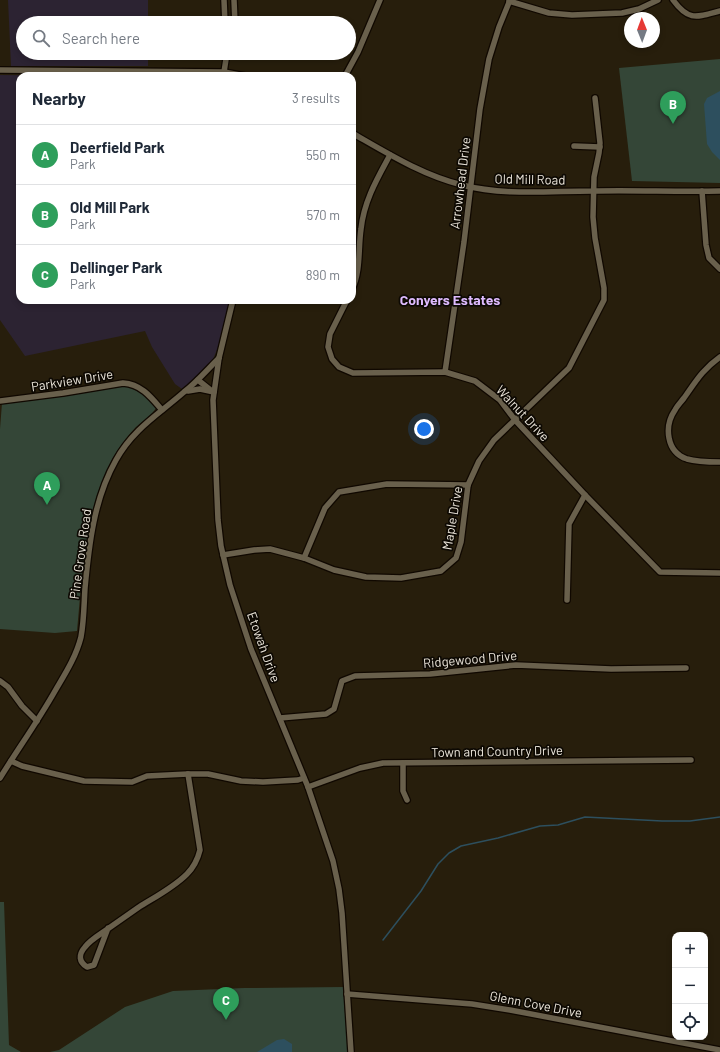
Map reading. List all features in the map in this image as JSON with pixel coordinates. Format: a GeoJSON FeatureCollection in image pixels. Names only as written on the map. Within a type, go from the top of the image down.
{"type":"FeatureCollection","features":[{"type":"Feature","properties":{"kind":"street"},"geometry":{"type":"LineString","coordinates":[[224,0],[225,16]]}},
{"type":"Feature","properties":{"kind":"street"},"geometry":{"type":"LineString","coordinates":[[234,0],[235,16]]}},
{"type":"Feature","properties":{"kind":"street"},"geometry":{"type":"LineString","coordinates":[[356,56],[380,0]]}},
{"type":"Feature","properties":{"kind":"street"},"geometry":{"type":"LineString","coordinates":[[509,1],[548,13],[572,15],[622,13],[639,9],[658,0]]}},
{"type":"Feature","properties":{"kind":"street"},"geometry":{"type":"LineString","coordinates":[[673,0],[679,9],[690,16],[701,17],[720,11]]}},
{"type":"Feature","properties":{"kind":"street","name":"Arrowhead Drive"},"geometry":{"type":"LineString","coordinates":[[445,372],[464,242],[480,109],[489,59],[509,1]]}},
{"type":"Feature","properties":{"kind":"street"},"geometry":{"type":"LineString","coordinates":[[0,70],[224,72],[226,60]]}},
{"type":"Feature","properties":{"kind":"street"},"geometry":{"type":"LineString","coordinates":[[348,72],[354,60]]}},
{"type":"Feature","properties":{"kind":"street","name":"Maple Drive"},"geometry":{"type":"LineString","coordinates":[[223,555],[265,549],[280,551],[304,558],[334,570],[366,577],[401,578],[441,571],[456,558],[461,542],[468,485],[479,462],[490,445],[569,368],[604,300],[604,288],[594,229],[594,171],[600,147],[595,98]]}},
{"type":"Feature","properties":{"kind":"street","name":"Old Mill Road"},"geometry":{"type":"LineString","coordinates":[[356,135],[390,155],[433,176],[471,187],[506,192],[720,191]]}},
{"type":"Feature","properties":{"kind":"street"},"geometry":{"type":"LineString","coordinates":[[574,146],[600,147]]}},
{"type":"Feature","properties":{"kind":"street"},"geometry":{"type":"LineString","coordinates":[[356,277],[358,271],[364,209],[371,190],[390,155]]}},
{"type":"Feature","properties":{"kind":"street"},"geometry":{"type":"LineString","coordinates":[[702,191],[706,245],[709,258],[720,269]]}},
{"type":"Feature","properties":{"kind":"street","name":"Etowah Drive"},"geometry":{"type":"LineString","coordinates":[[232,304],[219,358],[214,392],[213,412],[218,514],[223,555],[234,598],[251,649],[308,787],[331,854],[336,874],[342,913],[351,1052]]}},
{"type":"Feature","properties":{"kind":"street","name":"Walnut Drive"},"geometry":{"type":"LineString","coordinates":[[345,304],[330,334],[328,347],[332,359],[339,368],[353,373],[445,372],[475,381],[500,400],[515,420],[660,572],[720,573]]}},
{"type":"Feature","properties":{"kind":"street"},"geometry":{"type":"LineString","coordinates":[[720,357],[700,374],[674,411],[668,426],[668,437],[672,447],[680,456],[696,461],[720,462]]}},
{"type":"Feature","properties":{"kind":"street","name":"Pine Grove Road"},"geometry":{"type":"LineString","coordinates":[[0,778],[37,721],[77,651],[81,635],[92,526],[105,485],[116,461],[124,447],[141,427],[186,392],[219,358]]}},
{"type":"Feature","properties":{"kind":"street"},"geometry":{"type":"LineString","coordinates":[[198,380],[214,392]]}},
{"type":"Feature","properties":{"kind":"street","name":"Parkview Drive"},"geometry":{"type":"LineString","coordinates":[[0,401],[63,393],[114,384],[127,384],[137,386],[144,391],[162,410]]}},
{"type":"Feature","properties":{"kind":"street"},"geometry":{"type":"LineString","coordinates":[[186,392],[197,389],[214,392]]}},
{"type":"Feature","properties":{"kind":"street"},"geometry":{"type":"LineString","coordinates":[[304,558],[325,508],[339,492],[387,484],[468,485]]}},
{"type":"Feature","properties":{"kind":"street"},"geometry":{"type":"LineString","coordinates":[[567,600],[569,524],[585,495]]}},
{"type":"Feature","properties":{"kind":"street","name":"Ridgewood Drive"},"geometry":{"type":"LineString","coordinates":[[280,718],[326,714],[334,709],[342,681],[355,676],[430,674],[516,665],[611,669],[686,668]]}},
{"type":"Feature","properties":{"kind":"street"},"geometry":{"type":"LineString","coordinates":[[0,681],[8,687],[22,706],[37,721]]}},
{"type":"Feature","properties":{"kind":"street"},"geometry":{"type":"LineString","coordinates":[[11,760],[22,766],[84,781],[132,782],[147,776],[188,774],[208,774],[241,781],[263,782],[298,780],[304,778]]}},
{"type":"Feature","properties":{"kind":"street","name":"Town and Country Drive"},"geometry":{"type":"LineString","coordinates":[[308,787],[368,766],[383,763],[691,760]]}},
{"type":"Feature","properties":{"kind":"street"},"geometry":{"type":"LineString","coordinates":[[403,763],[403,791],[408,800]]}},
{"type":"Feature","properties":{"kind":"street"},"geometry":{"type":"LineString","coordinates":[[108,928],[94,965],[87,967],[83,965],[80,961],[80,956],[85,946],[108,928],[160,895],[187,874],[198,856],[200,850],[188,774]]}},
{"type":"Feature","properties":{"kind":"street","name":"Glenn Cove Drive"},"geometry":{"type":"LineString","coordinates":[[347,994],[472,1004],[720,1050]]}},
{"type":"Feature","properties":{"kind":"shaded area"},"geometry":{"type":"Polygon","coordinates":[[[8,0],[148,0],[148,16],[16,16],[16,60],[148,60],[148,66],[11,66],[8,0]]]}},
{"type":"Feature","properties":{"kind":"shaded area"},"geometry":{"type":"Polygon","coordinates":[[[0,75],[16,75],[16,304],[230,304],[222,337],[212,362],[191,384],[182,389],[175,384],[152,347],[145,331],[25,356],[0,320],[0,75]]]}},
{"type":"Feature","properties":{"kind":"green space"},"geometry":{"type":"Polygon","coordinates":[[[720,59],[720,183],[632,181],[619,68],[720,59]]]}},
{"type":"Feature","properties":{"kind":"green space"},"geometry":{"type":"Polygon","coordinates":[[[122,386],[141,393],[156,408],[150,416],[133,430],[119,448],[106,472],[98,494],[91,516],[87,539],[77,631],[55,633],[0,629],[0,429],[2,403],[64,396],[122,386]]]}},
{"type":"Feature","properties":{"kind":"green space"},"geometry":{"type":"Polygon","coordinates":[[[0,902],[4,902],[9,1045],[21,1052],[0,1052],[0,902]]]}},
{"type":"Feature","properties":{"kind":"green space"},"geometry":{"type":"Polygon","coordinates":[[[343,987],[348,1052],[50,1052],[59,1050],[125,1007],[173,991],[244,988],[343,987]]]}},
{"type":"Feature","properties":{"kind":"water"},"geometry":{"type":"Polygon","coordinates":[[[720,91],[720,160],[707,144],[704,104],[707,98],[720,91]]]}},
{"type":"Feature","properties":{"kind":"water"},"geometry":{"type":"Polygon","coordinates":[[[284,1039],[292,1044],[292,1052],[257,1052],[277,1040],[284,1039]]]}},
{"type":"Feature","properties":{"kind":"waterway"},"geometry":{"type":"LineString","coordinates":[[383,940],[421,891],[438,864],[449,853],[461,846],[498,838],[540,826],[558,825],[585,817],[662,821],[690,821],[720,817]]}},
{"type":"Feature","properties":{"kind":"place","name":"Old Mill Park"},"geometry":{"type":"Point","coordinates":[673,124]}},
{"type":"Feature","properties":{"kind":"place","name":"Deerfield Park"},"geometry":{"type":"Point","coordinates":[47,505]}},
{"type":"Feature","properties":{"kind":"place","name":"Dellinger Park"},"geometry":{"type":"Point","coordinates":[226,1020]}},
{"type":"Feature","properties":{"kind":"district","name":"Conyers Estates"},"geometry":{"type":"Point","coordinates":[450,300]}}]}
